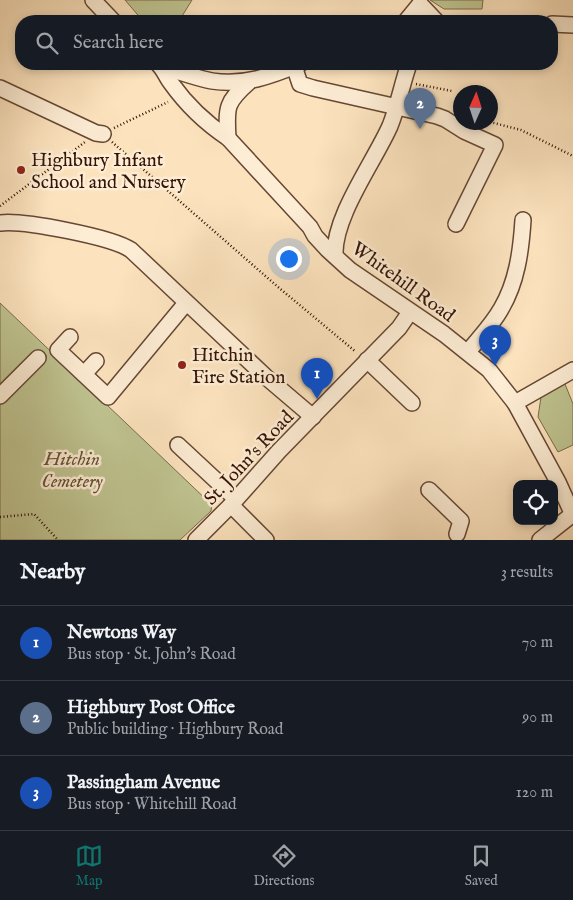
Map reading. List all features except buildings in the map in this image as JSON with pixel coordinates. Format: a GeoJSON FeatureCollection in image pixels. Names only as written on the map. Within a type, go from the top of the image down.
{"type":"FeatureCollection","features":[{"type":"Feature","properties":{"kind":"street"},"geometry":{"type":"LineString","coordinates":[[93,0],[107,15]]}},
{"type":"Feature","properties":{"kind":"street"},"geometry":{"type":"LineString","coordinates":[[410,15],[420,2]]}},
{"type":"Feature","properties":{"kind":"street"},"geometry":{"type":"LineString","coordinates":[[420,2],[421,15]]}},
{"type":"Feature","properties":{"kind":"street"},"geometry":{"type":"LineString","coordinates":[[420,2],[431,15]]}},
{"type":"Feature","properties":{"kind":"street"},"geometry":{"type":"LineString","coordinates":[[558,24],[573,25]]}},
{"type":"Feature","properties":{"kind":"street","name":"Whitehill Road"},"geometry":{"type":"LineString","coordinates":[[163,70],[170,83],[216,130],[228,138],[310,227],[315,236],[327,249],[350,270],[468,352],[489,370],[515,402],[573,514]]}},
{"type":"Feature","properties":{"kind":"street"},"geometry":{"type":"LineString","coordinates":[[179,70],[213,81],[249,82],[283,70]]}},
{"type":"Feature","properties":{"kind":"street"},"geometry":{"type":"LineString","coordinates":[[298,70],[300,84],[445,119],[464,131],[495,145],[456,224]]}},
{"type":"Feature","properties":{"kind":"street"},"geometry":{"type":"LineString","coordinates":[[336,256],[335,243],[340,222],[389,128],[397,107],[405,70]]}},
{"type":"Feature","properties":{"kind":"street"},"geometry":{"type":"LineString","coordinates":[[228,138],[228,108],[235,95],[249,82]]}},
{"type":"Feature","properties":{"kind":"street"},"geometry":{"type":"LineString","coordinates":[[0,88],[99,134]]}},
{"type":"Feature","properties":{"kind":"street"},"geometry":{"type":"LineString","coordinates":[[468,352],[501,309],[509,291],[516,273],[521,248],[523,220]]}},
{"type":"Feature","properties":{"kind":"street"},"geometry":{"type":"LineString","coordinates":[[310,227],[331,228],[340,222]]}},
{"type":"Feature","properties":{"kind":"street"},"geometry":{"type":"LineString","coordinates":[[0,223],[19,223],[108,240],[124,245],[313,418]]}},
{"type":"Feature","properties":{"kind":"street"},"geometry":{"type":"LineString","coordinates":[[70,337],[58,350],[108,397],[186,302]]}},
{"type":"Feature","properties":{"kind":"street","name":"St. John's Road"},"geometry":{"type":"LineString","coordinates":[[196,540],[279,451],[399,328],[410,312]]}},
{"type":"Feature","properties":{"kind":"street"},"geometry":{"type":"LineString","coordinates":[[0,396],[38,358]]}},
{"type":"Feature","properties":{"kind":"street"},"geometry":{"type":"LineString","coordinates":[[367,360],[412,403]]}},
{"type":"Feature","properties":{"kind":"street"},"geometry":{"type":"LineString","coordinates":[[84,374],[96,361]]}},
{"type":"Feature","properties":{"kind":"street"},"geometry":{"type":"LineString","coordinates":[[515,402],[573,370]]}},
{"type":"Feature","properties":{"kind":"street"},"geometry":{"type":"LineString","coordinates":[[178,445],[233,502],[266,540]]}},
{"type":"Feature","properties":{"kind":"street"},"geometry":{"type":"LineString","coordinates":[[429,490],[461,521],[458,538]]}},
{"type":"Feature","properties":{"kind":"street"},"geometry":{"type":"LineString","coordinates":[[540,540],[573,514]]}},
{"type":"Feature","properties":{"kind":"path"},"geometry":{"type":"LineString","coordinates":[[405,70],[452,91]]}},
{"type":"Feature","properties":{"kind":"path"},"geometry":{"type":"LineString","coordinates":[[0,206],[99,134],[167,102],[176,101],[195,110]]}},
{"type":"Feature","properties":{"kind":"path"},"geometry":{"type":"LineString","coordinates":[[498,124],[521,130],[573,156]]}},
{"type":"Feature","properties":{"kind":"path"},"geometry":{"type":"LineString","coordinates":[[99,134],[278,287],[367,360]]}},
{"type":"Feature","properties":{"kind":"path"},"geometry":{"type":"LineString","coordinates":[[0,517],[34,514],[58,540]]}},
{"type":"Feature","properties":{"kind":"green space"},"geometry":{"type":"Polygon","coordinates":[[[125,0],[192,0],[183,15],[138,15],[125,0]]]}},
{"type":"Feature","properties":{"kind":"green space"},"geometry":{"type":"Polygon","coordinates":[[[430,0],[483,0],[482,9],[444,9],[430,0]]]}},
{"type":"Feature","properties":{"kind":"green space","name":"Hitchin Cemetery"},"geometry":{"type":"Polygon","coordinates":[[[0,303],[212,505],[211,511],[180,540],[0,540],[0,303]]]}},
{"type":"Feature","properties":{"kind":"green space"},"geometry":{"type":"Polygon","coordinates":[[[565,384],[573,404],[573,445],[558,452],[538,417],[541,397],[565,384]]]}},
{"type":"Feature","properties":{"kind":"place","name":"Highbury Post Office"},"geometry":{"type":"Point","coordinates":[420,129]}},
{"type":"Feature","properties":{"kind":"place","name":"Highbury Infant School and Nursery"},"geometry":{"type":"Point","coordinates":[21,170]}},
{"type":"Feature","properties":{"kind":"place","name":"Hitchin Fire Station"},"geometry":{"type":"Point","coordinates":[182,365]}},
{"type":"Feature","properties":{"kind":"place","name":"Passingham Avenue"},"geometry":{"type":"Point","coordinates":[495,366]}},
{"type":"Feature","properties":{"kind":"place","name":"Newtons Way"},"geometry":{"type":"Point","coordinates":[317,399]}}]}
